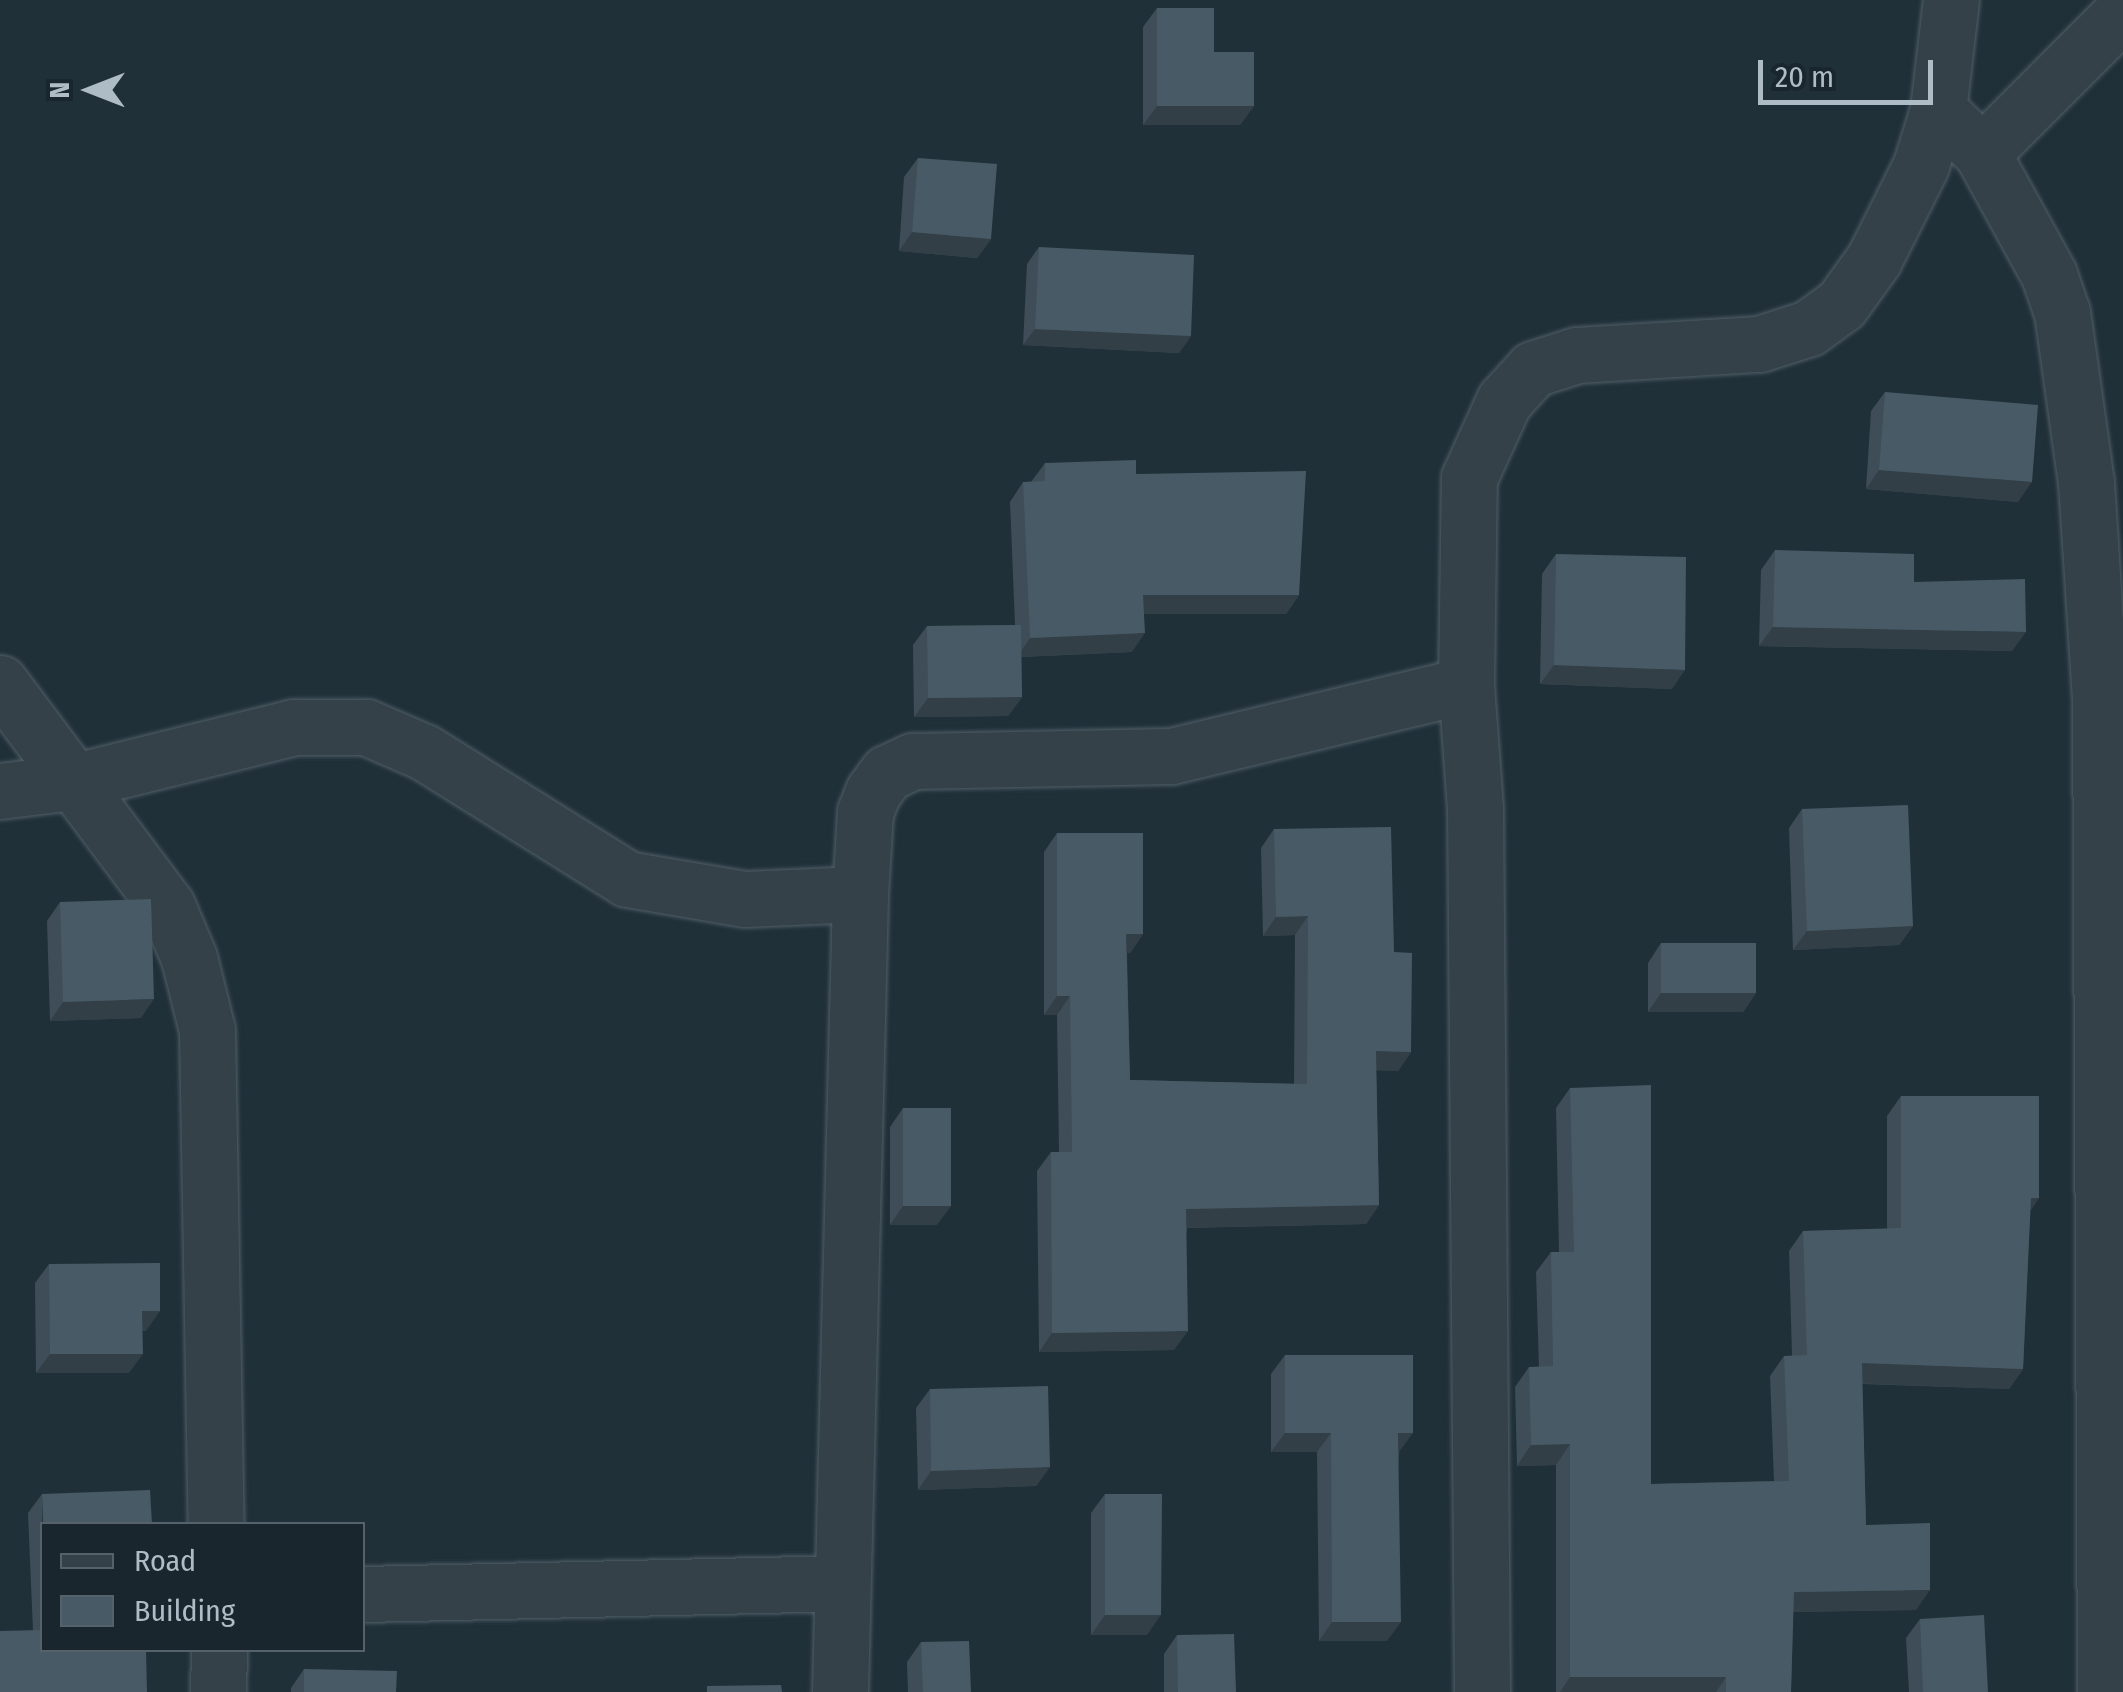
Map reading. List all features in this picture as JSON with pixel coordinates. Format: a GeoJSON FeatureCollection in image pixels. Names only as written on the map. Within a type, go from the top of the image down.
{"type":"FeatureCollection","features":[{"type":"Feature","properties":{"kind":"street"},"geometry":{"type":"LineString","coordinates":[[1482,1692],[1476,808],[1466,685],[1469,478],[1504,401],[1532,369],[1552,361],[1759,344],[1825,319],[1854,291],[1898,216],[1938,110],[1951,0]]}},
{"type":"Feature","properties":{"kind":"street"},"geometry":{"type":"LineString","coordinates":[[1982,153],[2123,12]]}},
{"type":"Feature","properties":{"kind":"street"},"geometry":{"type":"LineString","coordinates":[[1938,110],[1982,153],[2048,274],[2062,312],[2091,540],[2100,715],[2105,1692]]}},
{"type":"Feature","properties":{"kind":"street"},"geometry":{"type":"LineString","coordinates":[[0,683],[180,929],[208,1030],[216,1522]]}},
{"type":"Feature","properties":{"kind":"street"},"geometry":{"type":"LineString","coordinates":[[840,1692],[838,1583],[860,894],[865,812],[887,772],[913,761],[1170,756],[1466,685]]}},
{"type":"Feature","properties":{"kind":"street"},"geometry":{"type":"LineString","coordinates":[[0,792],[72,782],[294,727],[366,727],[424,752],[626,879],[745,899],[860,894]]}},
{"type":"Feature","properties":{"kind":"street"},"geometry":{"type":"LineString","coordinates":[[365,1594],[838,1583]]}},
{"type":"Feature","properties":{"kind":"street"},"geometry":{"type":"LineString","coordinates":[[218,1692],[219,1652]]}},
{"type":"Feature","properties":{"kind":"building"},"geometry":{"type":"Polygon","coordinates":[[[1157,8],[1214,8],[1214,52],[1254,52],[1254,106],[1157,106],[1157,8]]]}},
{"type":"Feature","properties":{"kind":"building"},"geometry":{"type":"Polygon","coordinates":[[[918,158],[997,164],[991,239],[912,232],[918,158]]]}},
{"type":"Feature","properties":{"kind":"building"},"geometry":{"type":"Polygon","coordinates":[[[1039,247],[1194,255],[1191,336],[1035,329],[1039,247]]]}},
{"type":"Feature","properties":{"kind":"building"},"geometry":{"type":"Polygon","coordinates":[[[1885,392],[2038,405],[2032,482],[1879,470],[1885,392]]]}},
{"type":"Feature","properties":{"kind":"building"},"geometry":{"type":"Polygon","coordinates":[[[1136,460],[1136,474],[1306,471],[1299,595],[1143,595],[1145,633],[1030,638],[1023,482],[1045,481],[1045,463],[1136,460]]]}},
{"type":"Feature","properties":{"kind":"building"},"geometry":{"type":"Polygon","coordinates":[[[1775,550],[1914,554],[1914,582],[2025,579],[2026,632],[1773,627],[1775,550]]]}},
{"type":"Feature","properties":{"kind":"building"},"geometry":{"type":"Polygon","coordinates":[[[1556,554],[1686,557],[1685,670],[1554,665],[1556,554]]]}},
{"type":"Feature","properties":{"kind":"building"},"geometry":{"type":"Polygon","coordinates":[[[1021,625],[1022,697],[928,698],[927,626],[1021,625]]]}},
{"type":"Feature","properties":{"kind":"building"},"geometry":{"type":"Polygon","coordinates":[[[1908,805],[1913,926],[1807,931],[1802,809],[1908,805]]]}},
{"type":"Feature","properties":{"kind":"building"},"geometry":{"type":"Polygon","coordinates":[[[1391,827],[1394,952],[1412,953],[1411,1052],[1376,1051],[1379,1205],[1186,1209],[1188,1331],[1052,1333],[1051,1152],[1072,1152],[1070,996],[1057,996],[1057,833],[1143,833],[1143,934],[1126,934],[1130,1080],[1307,1084],[1308,916],[1276,917],[1274,829],[1391,827]]]}},
{"type":"Feature","properties":{"kind":"building"},"geometry":{"type":"Polygon","coordinates":[[[151,899],[154,999],[63,1002],[60,902],[151,899]]]}},
{"type":"Feature","properties":{"kind":"building"},"geometry":{"type":"Polygon","coordinates":[[[1661,943],[1756,943],[1756,993],[1661,993],[1661,943]]]}},
{"type":"Feature","properties":{"kind":"building"},"geometry":{"type":"Polygon","coordinates":[[[1651,1085],[1651,1484],[1789,1481],[1784,1356],[1807,1355],[1803,1231],[1901,1228],[1901,1096],[2039,1096],[2039,1198],[2031,1198],[2023,1369],[1862,1363],[1866,1525],[1930,1523],[1930,1590],[1794,1592],[1791,1692],[1726,1692],[1726,1677],[1570,1677],[1570,1444],[1531,1445],[1529,1367],[1553,1366],[1551,1252],[1574,1252],[1570,1088],[1651,1085]]]}},
{"type":"Feature","properties":{"kind":"building"},"geometry":{"type":"Polygon","coordinates":[[[903,1108],[951,1108],[951,1206],[903,1206],[903,1108]]]}},
{"type":"Feature","properties":{"kind":"building"},"geometry":{"type":"Polygon","coordinates":[[[160,1263],[160,1311],[142,1311],[143,1354],[50,1354],[49,1264],[160,1263]]]}},
{"type":"Feature","properties":{"kind":"building"},"geometry":{"type":"Polygon","coordinates":[[[1285,1355],[1413,1355],[1413,1433],[1398,1433],[1401,1622],[1332,1622],[1331,1433],[1285,1433],[1285,1355]]]}},
{"type":"Feature","properties":{"kind":"building"},"geometry":{"type":"Polygon","coordinates":[[[1048,1386],[1050,1467],[931,1471],[930,1389],[1048,1386]]]}},
{"type":"Feature","properties":{"kind":"building"},"geometry":{"type":"Polygon","coordinates":[[[150,1490],[152,1522],[43,1522],[42,1494],[150,1490]]]}},
{"type":"Feature","properties":{"kind":"building"},"geometry":{"type":"Polygon","coordinates":[[[1105,1494],[1162,1494],[1161,1615],[1105,1615],[1105,1494]]]}},
{"type":"Feature","properties":{"kind":"building"},"geometry":{"type":"Polygon","coordinates":[[[1984,1615],[1988,1692],[1923,1692],[1920,1619],[1984,1615]]]}},
{"type":"Feature","properties":{"kind":"building"},"geometry":{"type":"Polygon","coordinates":[[[40,1630],[40,1652],[146,1652],[147,1692],[0,1692],[0,1631],[40,1630]]]}},
{"type":"Feature","properties":{"kind":"building"},"geometry":{"type":"Polygon","coordinates":[[[1234,1634],[1236,1692],[1178,1692],[1177,1635],[1234,1634]]]}},
{"type":"Feature","properties":{"kind":"building"},"geometry":{"type":"Polygon","coordinates":[[[969,1641],[971,1692],[923,1692],[921,1642],[969,1641]]]}},
{"type":"Feature","properties":{"kind":"building"},"geometry":{"type":"Polygon","coordinates":[[[304,1669],[397,1671],[396,1692],[304,1692],[304,1669]]]}},
{"type":"Feature","properties":{"kind":"building"},"geometry":{"type":"Polygon","coordinates":[[[781,1685],[782,1692],[707,1692],[707,1686],[781,1685]]]}}]}
